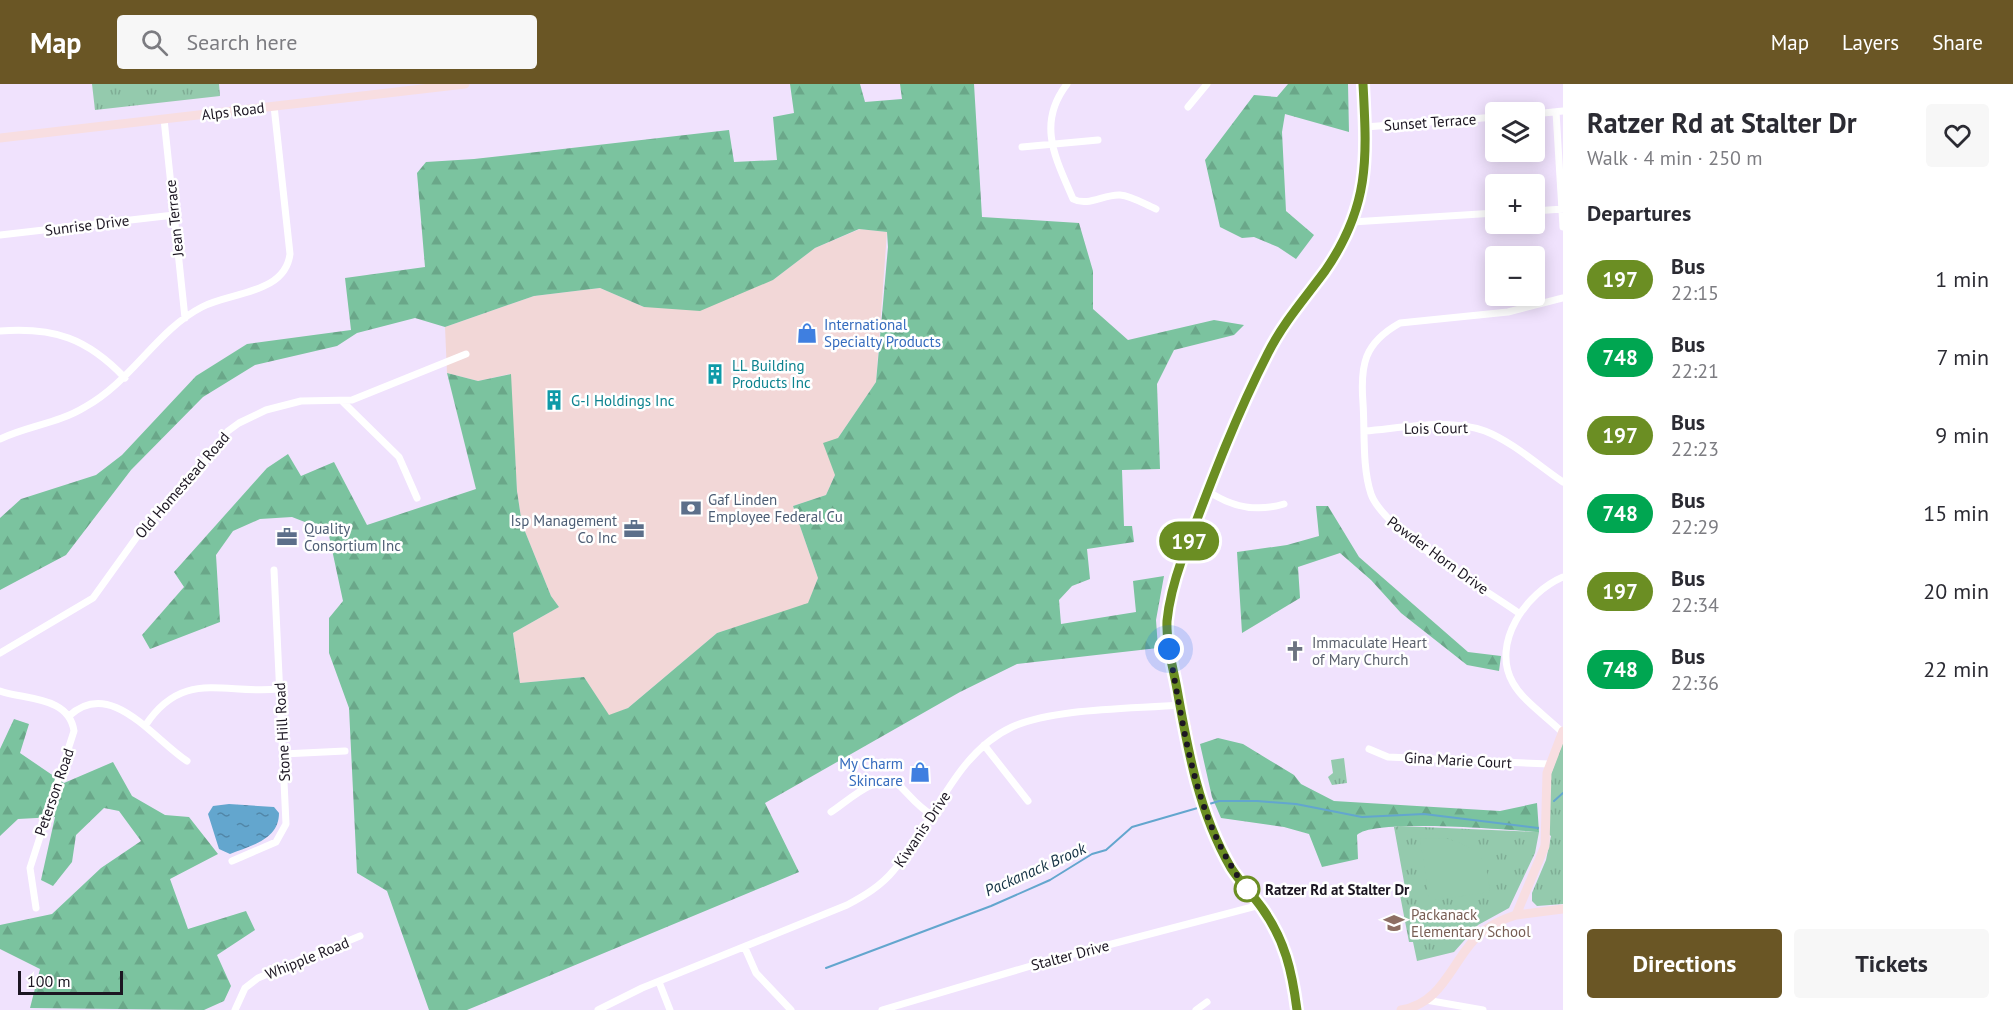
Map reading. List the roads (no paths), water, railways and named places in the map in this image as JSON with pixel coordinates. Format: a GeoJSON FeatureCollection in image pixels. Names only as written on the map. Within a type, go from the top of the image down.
{"type":"FeatureCollection","features":[{"type":"Feature","properties":{"kind":"main road","name":"Alps Road"},"geometry":{"type":"LineString","coordinates":[[0,138],[465,84]]}},
{"type":"Feature","properties":{"kind":"main road"},"geometry":{"type":"LineString","coordinates":[[1297,1010],[1288,955],[1260,905],[1232,870],[1204,807],[1169,649],[1169,609],[1175,581],[1208,491],[1268,352],[1286,322],[1341,246],[1352,222],[1365,171],[1363,84]]}},
{"type":"Feature","properties":{"kind":"main road"},"geometry":{"type":"LineString","coordinates":[[1516,915],[1545,846],[1545,787],[1549,764],[1563,731]]}},
{"type":"Feature","properties":{"kind":"main road"},"geometry":{"type":"LineString","coordinates":[[1403,1010],[1426,1000],[1444,984],[1478,936],[1487,928],[1516,915],[1563,909]]}},
{"type":"Feature","properties":{"kind":"street"},"geometry":{"type":"LineString","coordinates":[[1054,84],[1065,86],[1053,111],[1051,144],[1073,199],[1080,203],[1118,195],[1132,198],[1156,209]]}},
{"type":"Feature","properties":{"kind":"street"},"geometry":{"type":"LineString","coordinates":[[1188,107],[1207,84]]}},
{"type":"Feature","properties":{"kind":"street"},"geometry":{"type":"LineString","coordinates":[[0,439],[74,414],[101,398],[125,378],[185,318],[218,299],[271,283],[288,264],[290,246],[274,106]]}},
{"type":"Feature","properties":{"kind":"street"},"geometry":{"type":"LineString","coordinates":[[1559,112],[1563,227]]}},
{"type":"Feature","properties":{"kind":"street","name":"Sunset Terrace"},"geometry":{"type":"LineString","coordinates":[[1365,127],[1485,118]]}},
{"type":"Feature","properties":{"kind":"street","name":"Jean Terrace"},"geometry":{"type":"LineString","coordinates":[[164,119],[185,318]]}},
{"type":"Feature","properties":{"kind":"street"},"geometry":{"type":"LineString","coordinates":[[1022,147],[1098,140]]}},
{"type":"Feature","properties":{"kind":"street"},"geometry":{"type":"LineString","coordinates":[[1545,210],[1562,209]]}},
{"type":"Feature","properties":{"kind":"street"},"geometry":{"type":"LineString","coordinates":[[1352,222],[1485,214]]}},
{"type":"Feature","properties":{"kind":"street","name":"Sunrise Drive"},"geometry":{"type":"LineString","coordinates":[[0,235],[174,215]]}},
{"type":"Feature","properties":{"kind":"street","name":"Powder Horn Drive"},"geometry":{"type":"LineString","coordinates":[[1520,614],[1388,521],[1377,506],[1369,486],[1362,366],[1371,347],[1386,331],[1409,321],[1483,315],[1563,298]]}},
{"type":"Feature","properties":{"kind":"street"},"geometry":{"type":"LineString","coordinates":[[0,331],[36,330],[73,339],[96,350],[125,378]]}},
{"type":"Feature","properties":{"kind":"street","name":"Old Homestead Road"},"geometry":{"type":"LineString","coordinates":[[0,653],[93,598],[144,527],[200,468],[228,431],[252,416],[281,406],[324,400],[343,402],[466,354]]}},
{"type":"Feature","properties":{"kind":"street"},"geometry":{"type":"LineString","coordinates":[[343,402],[399,457],[417,498]]}},
{"type":"Feature","properties":{"kind":"street","name":"Lois Court"},"geometry":{"type":"LineString","coordinates":[[1365,431],[1452,425],[1476,428],[1497,436],[1563,482]]}},
{"type":"Feature","properties":{"kind":"street"},"geometry":{"type":"LineString","coordinates":[[1208,491],[1226,502],[1247,508],[1284,504]]}},
{"type":"Feature","properties":{"kind":"street","name":"Stone Hill Road"},"geometry":{"type":"LineString","coordinates":[[232,861],[269,847],[285,831],[273,570]]}},
{"type":"Feature","properties":{"kind":"street"},"geometry":{"type":"LineString","coordinates":[[1563,577],[1535,595],[1520,614],[1508,646],[1511,678],[1517,688],[1563,731]]}},
{"type":"Feature","properties":{"kind":"street"},"geometry":{"type":"LineString","coordinates":[[145,726],[168,700],[194,687],[210,686],[248,691],[279,689]]}},
{"type":"Feature","properties":{"kind":"street"},"geometry":{"type":"LineString","coordinates":[[0,691],[45,701],[61,708],[69,716],[87,704],[102,703],[117,707],[145,726],[187,761]]}},
{"type":"Feature","properties":{"kind":"street","name":"Kiwanis Drive"},"geometry":{"type":"LineString","coordinates":[[598,1010],[659,982],[846,905],[875,888],[899,865],[967,763],[984,746],[1011,728],[1038,718],[1180,705]]}},
{"type":"Feature","properties":{"kind":"street","name":"Peterson Road"},"geometry":{"type":"LineString","coordinates":[[36,908],[30,868],[42,825],[74,735],[73,724],[69,716]]}},
{"type":"Feature","properties":{"kind":"street"},"geometry":{"type":"LineString","coordinates":[[984,746],[1028,801]]}},
{"type":"Feature","properties":{"kind":"street","name":"Gina Marie Court"},"geometry":{"type":"LineString","coordinates":[[1369,749],[1388,757],[1549,764]]}},
{"type":"Feature","properties":{"kind":"street"},"geometry":{"type":"LineString","coordinates":[[283,754],[345,751]]}},
{"type":"Feature","properties":{"kind":"street"},"geometry":{"type":"LineString","coordinates":[[831,812],[873,784],[885,782],[897,784],[918,807],[932,814]]}},
{"type":"Feature","properties":{"kind":"street","name":"Stalter Drive"},"geometry":{"type":"LineString","coordinates":[[882,1010],[1051,960],[1260,905]]}},
{"type":"Feature","properties":{"kind":"street","name":"Whipple Road"},"geometry":{"type":"LineString","coordinates":[[235,1010],[245,988],[258,978],[360,936]]}},
{"type":"Feature","properties":{"kind":"street"},"geometry":{"type":"LineString","coordinates":[[745,948],[754,970],[792,1010]]}},
{"type":"Feature","properties":{"kind":"street"},"geometry":{"type":"LineString","coordinates":[[659,982],[670,1010]]}},
{"type":"Feature","properties":{"kind":"street"},"geometry":{"type":"LineString","coordinates":[[1426,1000],[1483,1010]]}},
{"type":"Feature","properties":{"kind":"street"},"geometry":{"type":"LineString","coordinates":[[1196,1010],[1207,1002]]}},
{"type":"Feature","properties":{"kind":"water"},"geometry":{"type":"Polygon","coordinates":[[[229,804],[274,807],[279,813],[278,822],[269,836],[262,841],[230,854],[219,849],[208,814],[213,806],[229,804]]]}},
{"type":"Feature","properties":{"kind":"waterway","name":"Packanack Brook"},"geometry":{"type":"LineString","coordinates":[[1554,801],[1563,793]]}},
{"type":"Feature","properties":{"kind":"waterway","name":"Packanack Brook"},"geometry":{"type":"LineString","coordinates":[[1206,805],[1219,801],[1257,801],[1296,804],[1362,817],[1424,814],[1538,828]]}},
{"type":"Feature","properties":{"kind":"waterway","name":"Packanack Brook"},"geometry":{"type":"LineString","coordinates":[[826,968],[991,906],[1050,880],[1092,854],[1106,850],[1132,827],[1201,807]]}},
{"type":"Feature","properties":{"kind":"place","name":"International Specialty Products"},"geometry":{"type":"Point","coordinates":[807,333]}},
{"type":"Feature","properties":{"kind":"place","name":"LL Building Products Inc"},"geometry":{"type":"Point","coordinates":[715,374]}},
{"type":"Feature","properties":{"kind":"place","name":"G-I Holdings Inc"},"geometry":{"type":"Point","coordinates":[554,400]}},
{"type":"Feature","properties":{"kind":"place","name":"Gaf Linden Employee Federal Cu"},"geometry":{"type":"Point","coordinates":[691,508]}},
{"type":"Feature","properties":{"kind":"place","name":"Isp Management Co Inc"},"geometry":{"type":"Point","coordinates":[634,529]}},
{"type":"Feature","properties":{"kind":"place","name":"Quality Consortium Inc"},"geometry":{"type":"Point","coordinates":[287,537]}},
{"type":"Feature","properties":{"kind":"place","name":"Immaculate Heart of Mary Church"},"geometry":{"type":"Point","coordinates":[1295,651]}},
{"type":"Feature","properties":{"kind":"place","name":"My Charm Skincare"},"geometry":{"type":"Point","coordinates":[920,772]}},
{"type":"Feature","properties":{"kind":"place","name":"Ratzer Rd at Stalter Dr"},"geometry":{"type":"Point","coordinates":[1247,889]}},
{"type":"Feature","properties":{"kind":"place","name":"Packanack Elementary School"},"geometry":{"type":"Point","coordinates":[1394,923]}}]}
